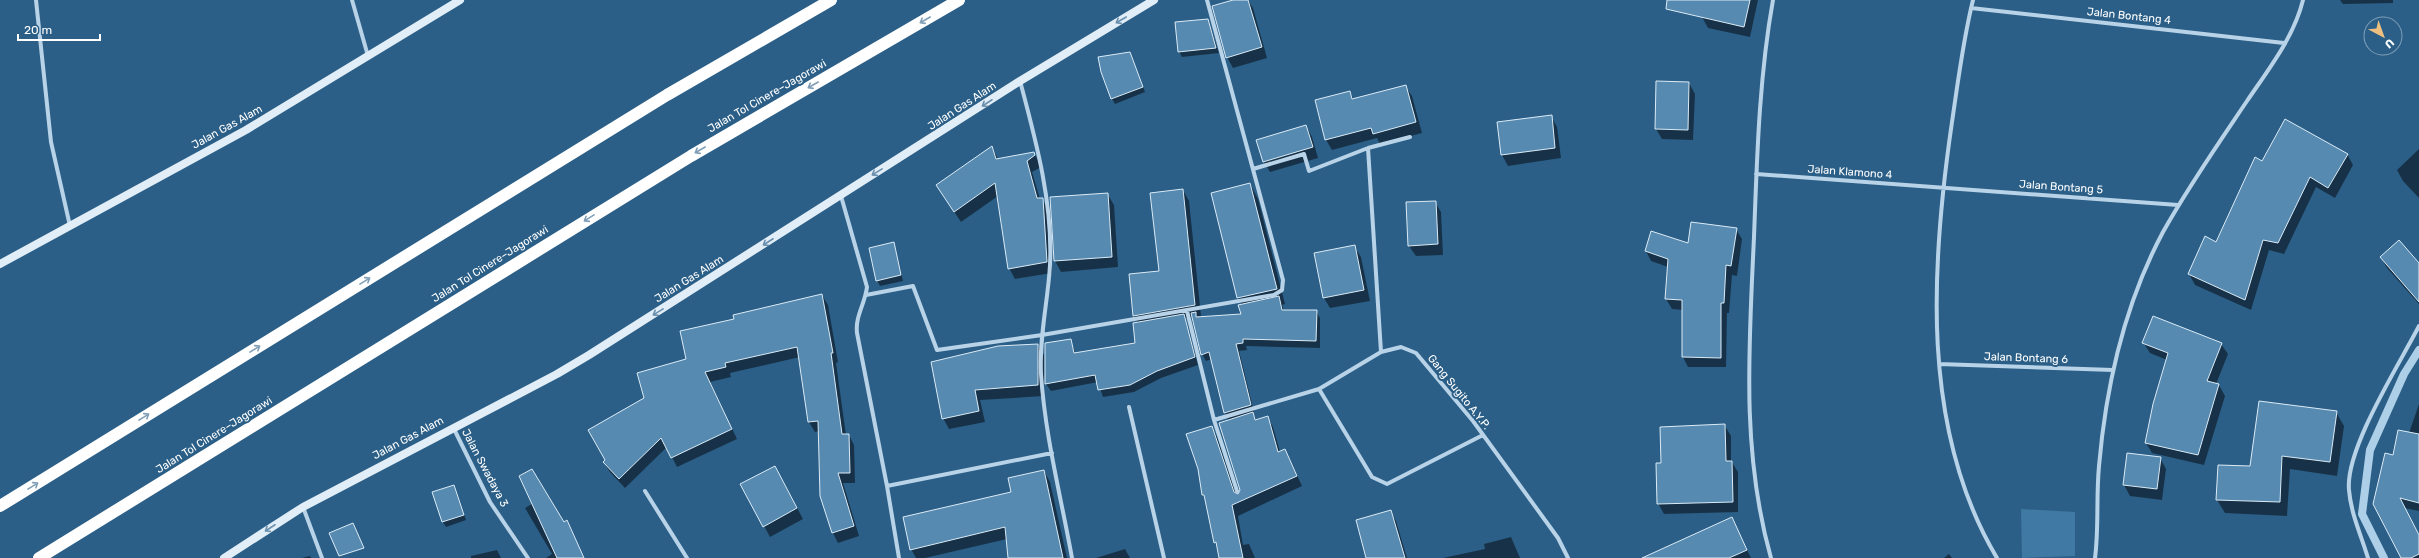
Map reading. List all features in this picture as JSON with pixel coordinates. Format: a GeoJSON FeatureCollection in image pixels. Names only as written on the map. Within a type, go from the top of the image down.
{"type":"FeatureCollection","features":[{"type":"Feature","properties":{"kind":"highway"},"geometry":{"type":"LineString","coordinates":[[0,506],[667,95],[831,0]]}},
{"type":"Feature","properties":{"kind":"highway","name":"Jalan Tol Cinere–Jagorawi"},"geometry":{"type":"LineString","coordinates":[[39,558],[691,156],[959,0]]}},
{"type":"Feature","properties":{"kind":"main road","name":"Jalan Gas Alam"},"geometry":{"type":"LineString","coordinates":[[0,264],[246,130],[460,0]]}},
{"type":"Feature","properties":{"kind":"main road","name":"Jalan Gas Alam"},"geometry":{"type":"LineString","coordinates":[[224,558],[303,506],[452,426],[563,370],[1020,81],[1154,0]]}},
{"type":"Feature","properties":{"kind":"street"},"geometry":{"type":"LineString","coordinates":[[36,0],[52,142],[70,226]]}},
{"type":"Feature","properties":{"kind":"street"},"geometry":{"type":"LineString","coordinates":[[352,0],[368,56]]}},
{"type":"Feature","properties":{"kind":"street"},"geometry":{"type":"LineString","coordinates":[[866,295],[913,286],[937,350],[1042,335],[1274,296],[1282,290],[1283,280],[1207,0]]}},
{"type":"Feature","properties":{"kind":"street"},"geometry":{"type":"LineString","coordinates":[[1771,558],[1756,499],[1749,420],[1751,307],[1756,174],[1764,67],[1773,0]]}},
{"type":"Feature","properties":{"kind":"street"},"geometry":{"type":"LineString","coordinates":[[1973,0],[1942,187],[1935,285],[1939,364],[1958,471],[1980,530],[1997,558]]}},
{"type":"Feature","properties":{"kind":"street"},"geometry":{"type":"LineString","coordinates":[[2095,558],[2099,468],[2105,413],[2113,370],[2124,328],[2148,263],[2178,205],[2284,43],[2300,11],[2303,0]]}},
{"type":"Feature","properties":{"kind":"street","name":"Jalan Bontang 4"},"geometry":{"type":"LineString","coordinates":[[1971,8],[2284,43]]}},
{"type":"Feature","properties":{"kind":"street"},"geometry":{"type":"LineString","coordinates":[[1020,81],[1038,148],[1048,224],[1050,264],[1042,335],[1041,373],[1052,453],[1072,558]]}},
{"type":"Feature","properties":{"kind":"street"},"geometry":{"type":"LineString","coordinates":[[1253,170],[1304,154],[1309,171],[1368,148],[1410,137]]}},
{"type":"Feature","properties":{"kind":"street"},"geometry":{"type":"LineString","coordinates":[[1368,148],[1381,352]]}},
{"type":"Feature","properties":{"kind":"street","name":"Jalan Klamono 4"},"geometry":{"type":"LineString","coordinates":[[1756,174],[1942,187]]}},
{"type":"Feature","properties":{"kind":"street","name":"Jalan Bontang 5"},"geometry":{"type":"LineString","coordinates":[[1942,187],[2178,205]]}},
{"type":"Feature","properties":{"kind":"street"},"geometry":{"type":"LineString","coordinates":[[840,196],[867,287],[866,295],[858,315],[857,333],[887,486],[899,558]]}},
{"type":"Feature","properties":{"kind":"street"},"geometry":{"type":"LineString","coordinates":[[1186,311],[1214,420],[1237,491]]}},
{"type":"Feature","properties":{"kind":"street"},"geometry":{"type":"LineString","coordinates":[[2368,558],[2352,511],[2349,490],[2349,472],[2356,448],[2419,326]]}},
{"type":"Feature","properties":{"kind":"street","name":"Gang Sugito A.Y.P."},"geometry":{"type":"LineString","coordinates":[[1214,420],[1319,389],[1381,352],[1401,347],[1416,353],[1483,435],[1558,538],[1568,558]]}},
{"type":"Feature","properties":{"kind":"street","name":"Jalan Bontang 6"},"geometry":{"type":"LineString","coordinates":[[1939,364],[2113,370]]}},
{"type":"Feature","properties":{"kind":"street"},"geometry":{"type":"LineString","coordinates":[[1319,389],[1372,478],[1388,484],[1483,435]]}},
{"type":"Feature","properties":{"kind":"street"},"geometry":{"type":"LineString","coordinates":[[1129,407],[1164,558]]}},
{"type":"Feature","properties":{"kind":"street","name":"Jalan Swadaya 3"},"geometry":{"type":"LineString","coordinates":[[452,426],[490,502],[528,558]]}},
{"type":"Feature","properties":{"kind":"street"},"geometry":{"type":"LineString","coordinates":[[887,486],[1052,453]]}},
{"type":"Feature","properties":{"kind":"street"},"geometry":{"type":"LineString","coordinates":[[645,491],[687,558]]}},
{"type":"Feature","properties":{"kind":"street"},"geometry":{"type":"LineString","coordinates":[[303,506],[322,558]]}},
{"type":"Feature","properties":{"kind":"shaded area"},"geometry":{"type":"Polygon","coordinates":[[[2021,509],[2075,512],[2075,556],[2022,558],[2021,509]]]}},
{"type":"Feature","properties":{"kind":"building"},"geometry":{"type":"Polygon","coordinates":[[[1233,0],[1248,0],[1262,47],[1226,58],[1212,6],[1233,0]]]}},
{"type":"Feature","properties":{"kind":"building"},"geometry":{"type":"Polygon","coordinates":[[[1667,0],[1750,0],[1744,27],[1666,9],[1667,0]]]}},
{"type":"Feature","properties":{"kind":"building"},"geometry":{"type":"Polygon","coordinates":[[[1208,19],[1216,48],[1178,52],[1175,22],[1208,19]]]}},
{"type":"Feature","properties":{"kind":"building"},"geometry":{"type":"Polygon","coordinates":[[[1130,52],[1143,87],[1111,99],[1101,72],[1098,57],[1130,52]]]}},
{"type":"Feature","properties":{"kind":"building"},"geometry":{"type":"Polygon","coordinates":[[[1656,81],[1689,82],[1688,130],[1655,129],[1656,81]]]}},
{"type":"Feature","properties":{"kind":"building"},"geometry":{"type":"Polygon","coordinates":[[[1406,85],[1416,122],[1373,134],[1371,128],[1325,140],[1315,100],[1350,91],[1352,99],[1406,85]]]}},
{"type":"Feature","properties":{"kind":"building"},"geometry":{"type":"Polygon","coordinates":[[[1552,115],[1555,148],[1501,155],[1497,122],[1552,115]]]}},
{"type":"Feature","properties":{"kind":"building"},"geometry":{"type":"Polygon","coordinates":[[[2285,119],[2348,154],[2328,188],[2310,177],[2278,243],[2263,240],[2245,300],[2188,274],[2205,236],[2216,242],[2255,157],[2262,161],[2285,119]]]}},
{"type":"Feature","properties":{"kind":"building"},"geometry":{"type":"Polygon","coordinates":[[[1306,125],[1313,147],[1263,162],[1256,140],[1306,125]]]}},
{"type":"Feature","properties":{"kind":"building"},"geometry":{"type":"Polygon","coordinates":[[[992,146],[996,159],[1034,152],[1035,155],[1027,161],[1037,198],[1043,198],[1047,262],[1008,269],[995,183],[954,212],[936,185],[992,146]]]}},
{"type":"Feature","properties":{"kind":"building"},"geometry":{"type":"Polygon","coordinates":[[[1250,183],[1277,289],[1237,298],[1211,193],[1250,183]]]}},
{"type":"Feature","properties":{"kind":"building"},"geometry":{"type":"Polygon","coordinates":[[[1183,189],[1195,305],[1133,316],[1129,274],[1159,271],[1150,193],[1183,189]]]}},
{"type":"Feature","properties":{"kind":"building"},"geometry":{"type":"Polygon","coordinates":[[[1108,193],[1112,257],[1054,261],[1050,197],[1108,193]]]}},
{"type":"Feature","properties":{"kind":"building"},"geometry":{"type":"Polygon","coordinates":[[[1436,201],[1438,244],[1408,246],[1406,202],[1436,201]]]}},
{"type":"Feature","properties":{"kind":"building"},"geometry":{"type":"Polygon","coordinates":[[[1691,222],[1737,228],[1731,266],[1726,265],[1724,303],[1721,303],[1721,358],[1682,357],[1682,300],[1665,299],[1668,259],[1645,251],[1651,231],[1688,243],[1691,222]]]}},
{"type":"Feature","properties":{"kind":"building"},"geometry":{"type":"Polygon","coordinates":[[[2399,240],[2419,263],[2419,302],[2380,257],[2399,240]]]}},
{"type":"Feature","properties":{"kind":"building"},"geometry":{"type":"Polygon","coordinates":[[[894,242],[901,275],[876,281],[869,248],[894,242]]]}},
{"type":"Feature","properties":{"kind":"building"},"geometry":{"type":"Polygon","coordinates":[[[1355,245],[1364,290],[1323,298],[1314,253],[1355,245]]]}},
{"type":"Feature","properties":{"kind":"building"},"geometry":{"type":"Polygon","coordinates":[[[822,294],[833,353],[831,353],[842,434],[849,434],[850,473],[838,473],[854,526],[832,533],[820,496],[818,421],[808,422],[797,347],[725,363],[726,367],[705,372],[732,429],[671,458],[661,438],[619,479],[603,462],[605,460],[588,430],[644,398],[637,373],[686,359],[680,331],[734,319],[733,315],[822,294]]]}},
{"type":"Feature","properties":{"kind":"building"},"geometry":{"type":"Polygon","coordinates":[[[1279,296],[1282,310],[1317,310],[1316,341],[1243,339],[1243,343],[1236,344],[1251,405],[1224,413],[1209,352],[1201,355],[1191,313],[1196,312],[1196,317],[1241,314],[1238,305],[1279,296]]]}},
{"type":"Feature","properties":{"kind":"building"},"geometry":{"type":"Polygon","coordinates":[[[1184,314],[1195,357],[1157,371],[1130,385],[1098,390],[1095,375],[1045,384],[1045,343],[1071,339],[1074,353],[1135,343],[1133,323],[1184,314]]]}},
{"type":"Feature","properties":{"kind":"building"},"geometry":{"type":"Polygon","coordinates":[[[2153,316],[2222,343],[2207,381],[2219,384],[2198,455],[2145,443],[2153,404],[2168,353],[2142,343],[2153,316]]]}},
{"type":"Feature","properties":{"kind":"building"},"geometry":{"type":"Polygon","coordinates":[[[1038,344],[1038,385],[975,390],[979,411],[942,419],[931,362],[998,346],[1038,344]]]}},
{"type":"Feature","properties":{"kind":"building"},"geometry":{"type":"Polygon","coordinates":[[[2259,401],[2337,411],[2330,462],[2282,456],[2280,502],[2216,500],[2218,465],[2250,466],[2259,401]]]}},
{"type":"Feature","properties":{"kind":"building"},"geometry":{"type":"Polygon","coordinates":[[[1253,412],[1255,420],[1268,416],[1278,452],[1285,449],[1297,476],[1232,505],[1243,558],[1219,558],[1216,542],[1214,543],[1204,495],[1202,495],[1198,469],[1186,434],[1212,426],[1234,492],[1238,494],[1240,490],[1219,423],[1253,412]]]}},
{"type":"Feature","properties":{"kind":"building"},"geometry":{"type":"Polygon","coordinates":[[[1725,424],[1726,461],[1732,461],[1733,502],[1657,504],[1656,463],[1661,463],[1660,427],[1725,424]]]}},
{"type":"Feature","properties":{"kind":"building"},"geometry":{"type":"Polygon","coordinates":[[[2398,430],[2419,434],[2419,503],[2400,498],[2419,535],[2419,554],[2411,558],[2401,558],[2373,504],[2385,453],[2393,455],[2398,430]]]}},
{"type":"Feature","properties":{"kind":"building"},"geometry":{"type":"Polygon","coordinates":[[[2127,453],[2161,457],[2157,489],[2123,485],[2127,453]]]}},
{"type":"Feature","properties":{"kind":"building"},"geometry":{"type":"Polygon","coordinates":[[[775,466],[797,508],[763,527],[740,484],[775,466]]]}},
{"type":"Feature","properties":{"kind":"building"},"geometry":{"type":"Polygon","coordinates":[[[532,469],[564,522],[567,520],[584,558],[557,558],[519,476],[532,469]]]}},
{"type":"Feature","properties":{"kind":"building"},"geometry":{"type":"Polygon","coordinates":[[[1044,470],[1063,558],[1008,558],[1005,527],[910,550],[903,517],[1011,492],[1008,478],[1044,470]]]}},
{"type":"Feature","properties":{"kind":"building"},"geometry":{"type":"Polygon","coordinates":[[[454,485],[464,515],[442,522],[432,492],[454,485]]]}},
{"type":"Feature","properties":{"kind":"building"},"geometry":{"type":"Polygon","coordinates":[[[1391,510],[1405,558],[1366,558],[1356,520],[1391,510]]]}},
{"type":"Feature","properties":{"kind":"building"},"geometry":{"type":"Polygon","coordinates":[[[1732,517],[1747,550],[1729,558],[1642,558],[1732,517]]]}},
{"type":"Feature","properties":{"kind":"building"},"geometry":{"type":"Polygon","coordinates":[[[353,523],[364,548],[339,556],[329,533],[353,523]]]}},
{"type":"Feature","properties":{"kind":"waterway"},"geometry":{"type":"LineString","coordinates":[[2384,558],[2362,514],[2370,450],[2404,374],[2419,350]]}}]}
